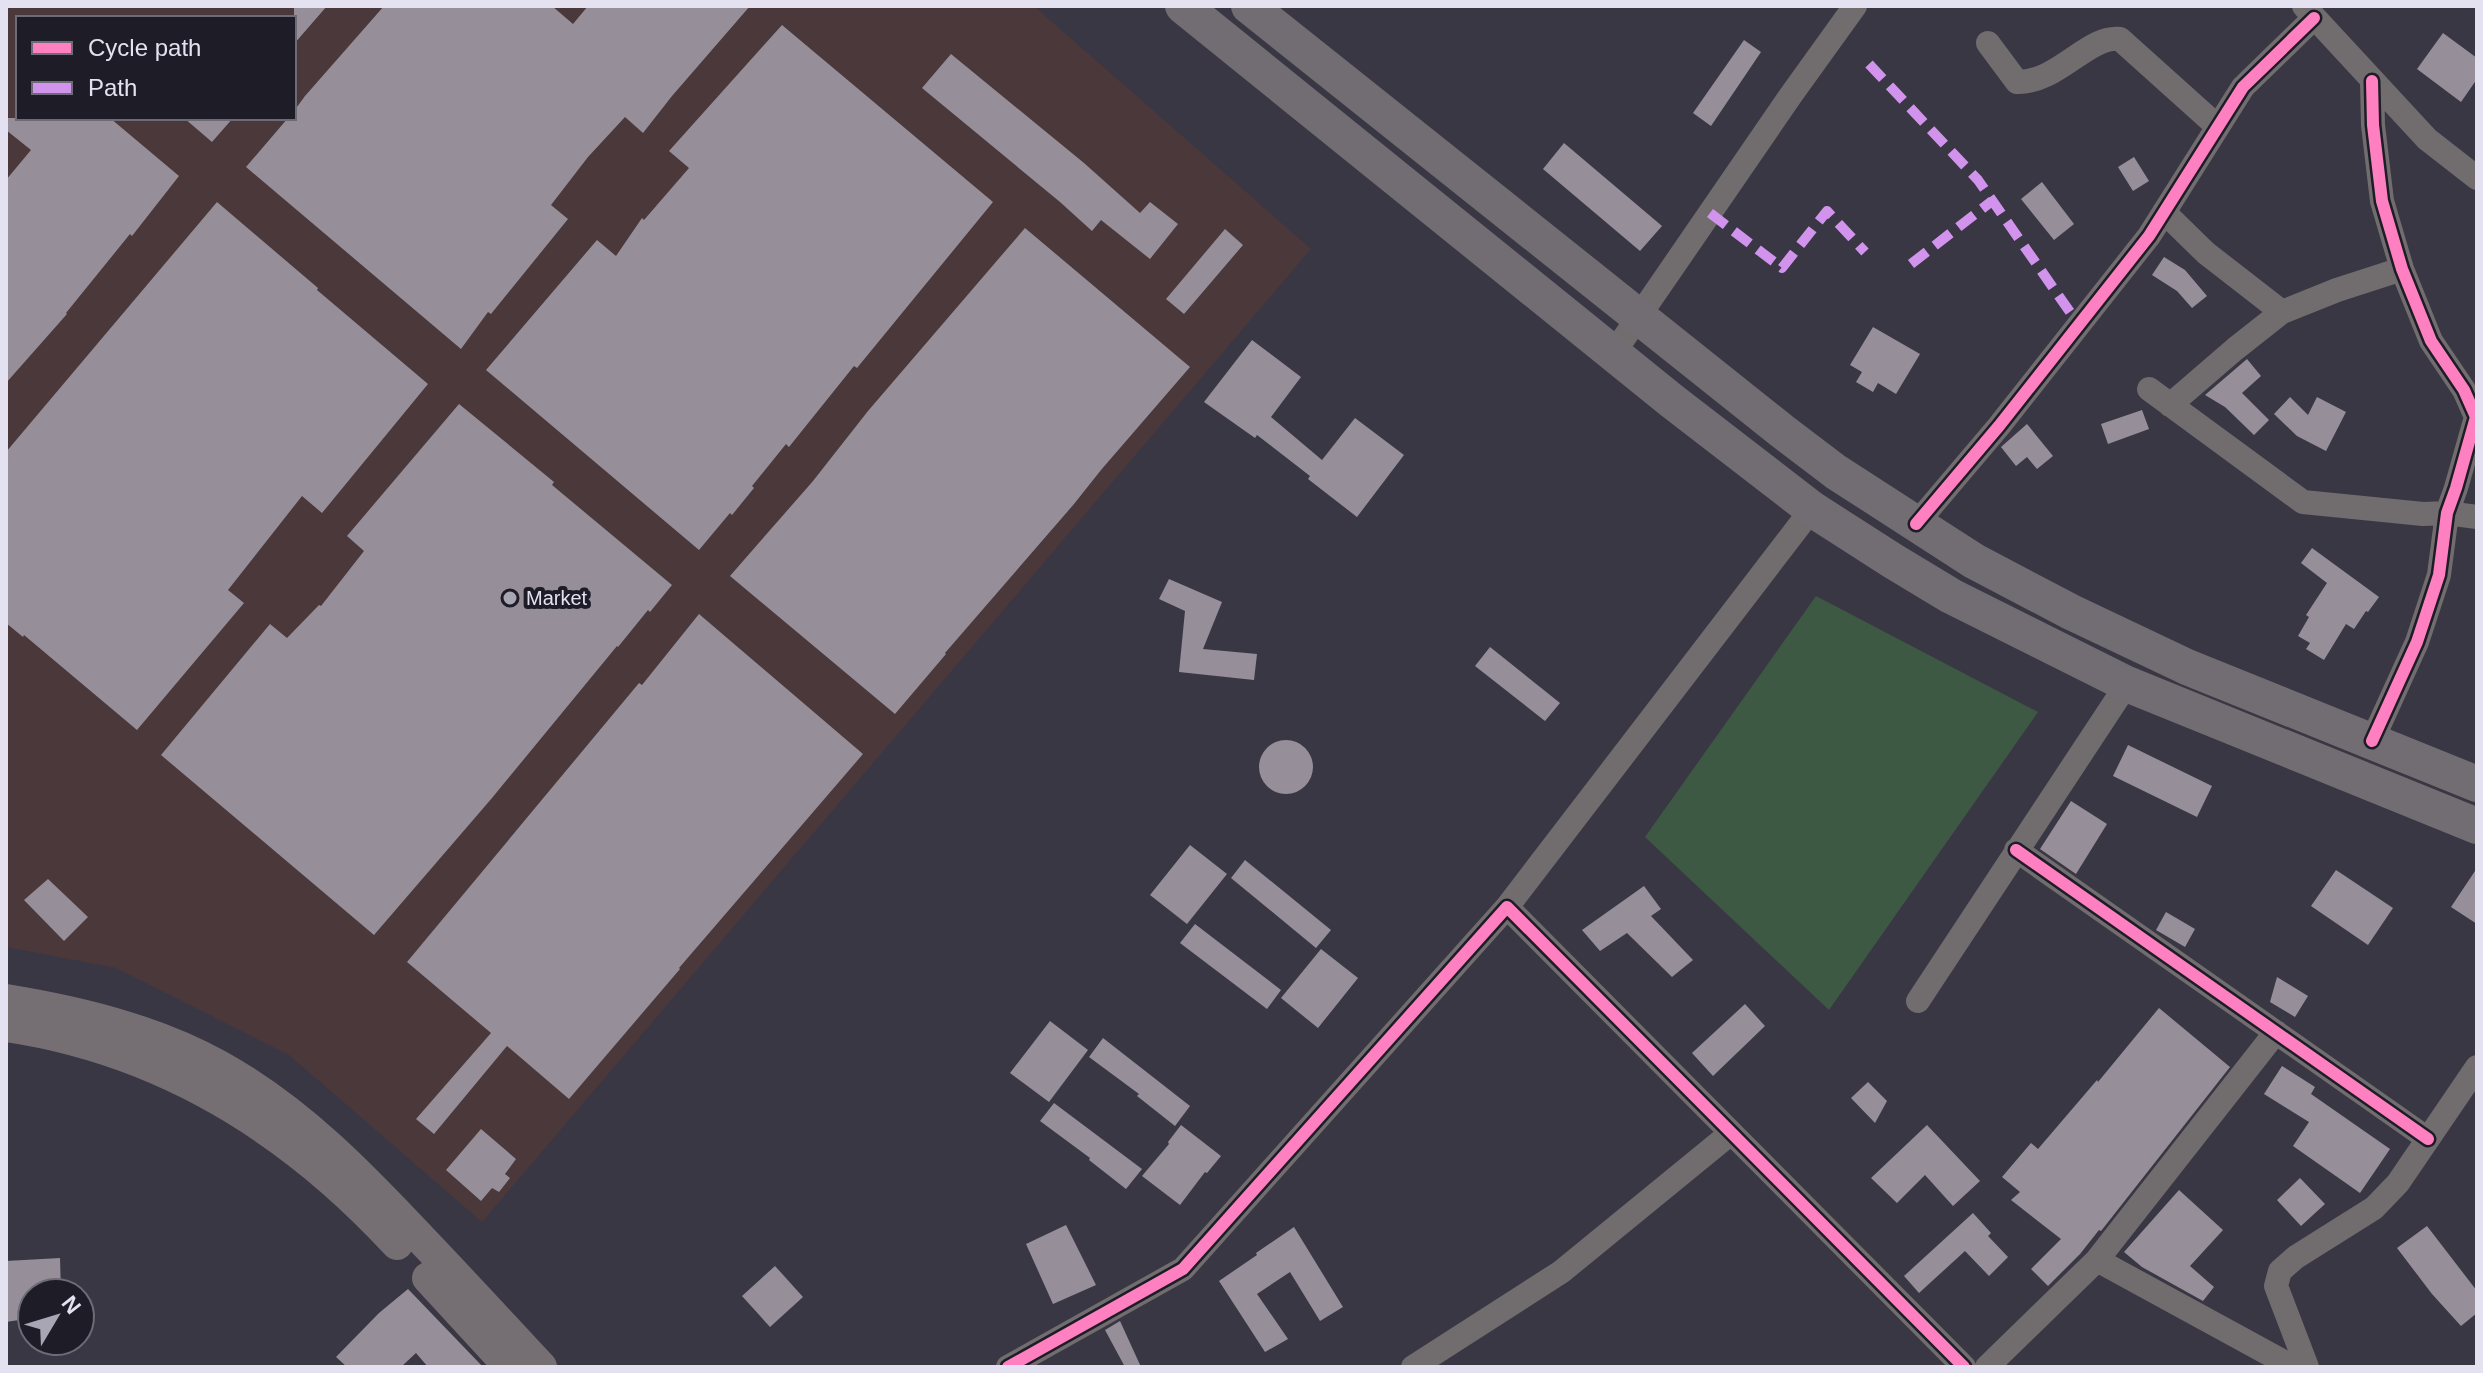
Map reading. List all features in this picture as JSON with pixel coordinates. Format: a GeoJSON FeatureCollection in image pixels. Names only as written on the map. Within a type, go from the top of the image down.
{"type":"FeatureCollection","features":[{"type":"Feature","properties":{"kind":"main road"},"geometry":{"type":"LineString","coordinates":[[1183,6],[1613,354],[1812,509],[1951,596],[2127,684],[2477,826]]}},
{"type":"Feature","properties":{"kind":"main road"},"geometry":{"type":"LineString","coordinates":[[1249,6],[1836,472],[1974,561],[2071,612],[2187,667],[2477,784]]}},
{"type":"Feature","properties":{"kind":"main road"},"geometry":{"type":"LineString","coordinates":[[1327,123],[1351,89]]}},
{"type":"Feature","properties":{"kind":"main road"},"geometry":{"type":"LineString","coordinates":[[6,1000],[103,1020],[160,1040],[219,1066],[273,1102],[328,1144],[371,1184],[541,1367]]}},
{"type":"Feature","properties":{"kind":"main road"},"geometry":{"type":"LineString","coordinates":[[6,1026],[97,1046],[162,1071],[237,1108],[340,1187],[510,1367]]}},
{"type":"Feature","properties":{"kind":"street"},"geometry":{"type":"LineString","coordinates":[[1613,354],[1855,6]]}},
{"type":"Feature","properties":{"kind":"street"},"geometry":{"type":"LineString","coordinates":[[1916,524],[1999,426],[2149,236],[2243,87],[2309,12],[2427,139],[2477,178]]}},
{"type":"Feature","properties":{"kind":"street"},"geometry":{"type":"LineString","coordinates":[[1988,43],[2017,82],[2027,82],[2056,71],[2107,39],[2120,39],[2218,127]]}},
{"type":"Feature","properties":{"kind":"street"},"geometry":{"type":"LineString","coordinates":[[2372,81],[2373,125],[2382,201],[2402,269],[2431,341],[2464,390],[2476,417],[2447,513],[2439,575],[2421,629],[2372,741]]}},
{"type":"Feature","properties":{"kind":"street"},"geometry":{"type":"LineString","coordinates":[[2164,212],[2206,253],[2282,312]]}},
{"type":"Feature","properties":{"kind":"street"},"geometry":{"type":"LineString","coordinates":[[2170,405],[2282,312],[2402,269]]}},
{"type":"Feature","properties":{"kind":"street"},"geometry":{"type":"LineString","coordinates":[[2149,389],[2303,502],[2477,517]]}},
{"type":"Feature","properties":{"kind":"street"},"geometry":{"type":"LineString","coordinates":[[1008,1367],[1183,1269],[1507,907],[1812,509]]}},
{"type":"Feature","properties":{"kind":"street"},"geometry":{"type":"LineString","coordinates":[[1918,1001],[2127,684]]}},
{"type":"Feature","properties":{"kind":"street"},"geometry":{"type":"LineString","coordinates":[[2016,850],[2428,1139]]}},
{"type":"Feature","properties":{"kind":"street"},"geometry":{"type":"LineString","coordinates":[[1507,907],[1964,1367]]}},
{"type":"Feature","properties":{"kind":"street"},"geometry":{"type":"LineString","coordinates":[[1987,1367],[2097,1260],[2276,1032]]}},
{"type":"Feature","properties":{"kind":"street"},"geometry":{"type":"LineString","coordinates":[[2307,1367],[2276,1286],[2280,1271],[2296,1257],[2374,1208],[2398,1183],[2477,1067]]}},
{"type":"Feature","properties":{"kind":"street"},"geometry":{"type":"LineString","coordinates":[[1413,1367],[1561,1272],[1731,1133]]}},
{"type":"Feature","properties":{"kind":"street"},"geometry":{"type":"LineString","coordinates":[[2097,1260],[2293,1367]]}},
{"type":"Feature","properties":{"kind":"shaded area","name":"Market"},"geometry":{"type":"Polygon","coordinates":[[[6,6],[1034,6],[1311,249],[482,1222],[289,1055],[116,968],[6,947],[6,6]]]}},
{"type":"Feature","properties":{"kind":"green space"},"geometry":{"type":"Polygon","coordinates":[[[1816,596],[2038,712],[1829,1010],[1645,837],[1816,596]]]}},
{"type":"Feature","properties":{"kind":"building"},"geometry":{"type":"Polygon","coordinates":[[[294,6],[327,6],[296,42],[294,6]]]}},
{"type":"Feature","properties":{"kind":"building"},"geometry":{"type":"Polygon","coordinates":[[[384,6],[552,6],[573,24],[588,6],[750,6],[643,133],[625,117],[588,157],[551,205],[568,219],[491,314],[488,312],[461,349],[246,167],[286,120],[296,120],[296,108],[384,6]]]}},
{"type":"Feature","properties":{"kind":"building"},"geometry":{"type":"Polygon","coordinates":[[[782,25],[993,202],[857,368],[854,366],[789,447],[786,444],[732,515],[730,513],[699,550],[486,370],[597,240],[616,256],[642,218],[644,220],[689,168],[669,151],[782,25]]]}},
{"type":"Feature","properties":{"kind":"building"},"geometry":{"type":"Polygon","coordinates":[[[2443,33],[2477,58],[2477,79],[2461,102],[2417,69],[2443,33]]]}},
{"type":"Feature","properties":{"kind":"building"},"geometry":{"type":"Polygon","coordinates":[[[1744,40],[1761,52],[1711,126],[1693,113],[1744,40]]]}},
{"type":"Feature","properties":{"kind":"building"},"geometry":{"type":"Polygon","coordinates":[[[951,54],[1140,213],[1150,202],[1178,224],[1150,259],[1101,220],[1092,231],[922,88],[951,54]]]}},
{"type":"Feature","properties":{"kind":"building"},"geometry":{"type":"Polygon","coordinates":[[[6,118],[112,120],[179,176],[67,314],[6,383],[6,180],[31,150],[6,130],[6,118]]]}},
{"type":"Feature","properties":{"kind":"building"},"geometry":{"type":"Polygon","coordinates":[[[186,120],[231,120],[212,142],[186,120]]]}},
{"type":"Feature","properties":{"kind":"building"},"geometry":{"type":"Polygon","coordinates":[[[1564,143],[1662,226],[1640,251],[1543,169],[1564,143]]]}},
{"type":"Feature","properties":{"kind":"building"},"geometry":{"type":"Polygon","coordinates":[[[2134,157],[2149,181],[2133,191],[2118,167],[2134,157]]]}},
{"type":"Feature","properties":{"kind":"building"},"geometry":{"type":"Polygon","coordinates":[[[2042,182],[2074,224],[2054,240],[2021,199],[2042,182]]]}},
{"type":"Feature","properties":{"kind":"building"},"geometry":{"type":"Polygon","coordinates":[[[217,202],[428,384],[322,513],[302,496],[228,590],[244,603],[137,730],[6,623],[6,452],[217,202]]]}},
{"type":"Feature","properties":{"kind":"building"},"geometry":{"type":"Polygon","coordinates":[[[1025,228],[1190,367],[895,714],[730,576],[1025,228]]]}},
{"type":"Feature","properties":{"kind":"building"},"geometry":{"type":"Polygon","coordinates":[[[1225,229],[1243,245],[1184,314],[1166,299],[1225,229]]]}},
{"type":"Feature","properties":{"kind":"building"},"geometry":{"type":"Polygon","coordinates":[[[2164,257],[2185,270],[2207,296],[2192,308],[2177,291],[2152,275],[2164,257]]]}},
{"type":"Feature","properties":{"kind":"building"},"geometry":{"type":"Polygon","coordinates":[[[1873,327],[1920,354],[1896,394],[1878,383],[1873,392],[1856,382],[1862,372],[1850,365],[1873,327]]]}},
{"type":"Feature","properties":{"kind":"building"},"geometry":{"type":"Polygon","coordinates":[[[1252,340],[1301,377],[1271,417],[1322,460],[1355,418],[1404,455],[1357,517],[1257,435],[1255,438],[1204,402],[1252,340]]]}},
{"type":"Feature","properties":{"kind":"building"},"geometry":{"type":"Polygon","coordinates":[[[2247,359],[2261,376],[2242,393],[2269,420],[2254,435],[2225,407],[2205,395],[2247,359]]]}},
{"type":"Feature","properties":{"kind":"building"},"geometry":{"type":"Polygon","coordinates":[[[2290,397],[2308,415],[2317,397],[2346,412],[2326,451],[2297,436],[2274,414],[2290,397]]]}},
{"type":"Feature","properties":{"kind":"building"},"geometry":{"type":"Polygon","coordinates":[[[459,404],[672,585],[374,935],[161,755],[270,624],[287,638],[321,606],[364,551],[347,536],[459,404]]]}},
{"type":"Feature","properties":{"kind":"building"},"geometry":{"type":"Polygon","coordinates":[[[2142,410],[2149,429],[2108,444],[2101,424],[2142,410]]]}},
{"type":"Feature","properties":{"kind":"building"},"geometry":{"type":"Polygon","coordinates":[[[2027,424],[2053,456],[2037,469],[2027,457],[2016,466],[2001,447],[2027,424]]]}},
{"type":"Feature","properties":{"kind":"building"},"geometry":{"type":"Polygon","coordinates":[[[2312,548],[2379,597],[2354,629],[2346,624],[2324,660],[2306,649],[2310,643],[2298,636],[2309,617],[2306,615],[2327,583],[2301,563],[2312,548]]]}},
{"type":"Feature","properties":{"kind":"building"},"geometry":{"type":"Polygon","coordinates":[[[1169,579],[1222,602],[1203,649],[1257,654],[1254,680],[1179,672],[1185,611],[1159,599],[1169,579]]]}},
{"type":"Feature","properties":{"kind":"building"},"geometry":{"type":"Polygon","coordinates":[[[699,614],[863,754],[569,1099],[507,1046],[434,1134],[416,1119],[491,1033],[407,962],[699,614]]]}},
{"type":"Feature","properties":{"kind":"building"},"geometry":{"type":"Polygon","coordinates":[[[1490,647],[1560,703],[1545,721],[1475,666],[1490,647]]]}},
{"type":"Feature","properties":{"kind":"building"},"geometry":{"type":"Polygon","coordinates":[[[1286,740],[1305,748],[1313,767],[1305,786],[1286,794],[1267,786],[1259,767],[1267,748],[1286,740]]]}},
{"type":"Feature","properties":{"kind":"building"},"geometry":{"type":"Polygon","coordinates":[[[2128,745],[2212,786],[2197,817],[2113,776],[2128,745]]]}},
{"type":"Feature","properties":{"kind":"building"},"geometry":{"type":"Polygon","coordinates":[[[2071,801],[2107,824],[2076,874],[2040,849],[2071,801]]]}},
{"type":"Feature","properties":{"kind":"building"},"geometry":{"type":"Polygon","coordinates":[[[1190,845],[1227,874],[1187,924],[1150,895],[1190,845]]]}},
{"type":"Feature","properties":{"kind":"building"},"geometry":{"type":"Polygon","coordinates":[[[1245,860],[1331,930],[1316,948],[1231,878],[1245,860]]]}},
{"type":"Feature","properties":{"kind":"building"},"geometry":{"type":"Polygon","coordinates":[[[2477,868],[2477,924],[2451,907],[2477,868]]]}},
{"type":"Feature","properties":{"kind":"building"},"geometry":{"type":"Polygon","coordinates":[[[2336,870],[2393,908],[2368,945],[2311,906],[2336,870]]]}},
{"type":"Feature","properties":{"kind":"building"},"geometry":{"type":"Polygon","coordinates":[[[48,879],[88,917],[64,941],[24,900],[48,879]]]}},
{"type":"Feature","properties":{"kind":"building"},"geometry":{"type":"Polygon","coordinates":[[[1644,886],[1661,909],[1651,916],[1693,960],[1672,977],[1627,933],[1600,951],[1582,930],[1644,886]]]}},
{"type":"Feature","properties":{"kind":"building"},"geometry":{"type":"Polygon","coordinates":[[[2166,912],[2195,929],[2185,947],[2156,930],[2166,912]]]}},
{"type":"Feature","properties":{"kind":"building"},"geometry":{"type":"Polygon","coordinates":[[[1195,924],[1281,990],[1267,1009],[1180,943],[1195,924]]]}},
{"type":"Feature","properties":{"kind":"building"},"geometry":{"type":"Polygon","coordinates":[[[1321,949],[1358,978],[1318,1028],[1281,998],[1321,949]]]}},
{"type":"Feature","properties":{"kind":"building"},"geometry":{"type":"Polygon","coordinates":[[[2277,977],[2308,996],[2295,1017],[2270,1002],[2277,977]]]}},
{"type":"Feature","properties":{"kind":"building"},"geometry":{"type":"Polygon","coordinates":[[[1745,1004],[1765,1026],[1713,1076],[1692,1053],[1745,1004]]]}},
{"type":"Feature","properties":{"kind":"building"},"geometry":{"type":"Polygon","coordinates":[[[2159,1008],[2230,1067],[2101,1231],[2048,1286],[2031,1269],[2061,1239],[2011,1200],[2020,1192],[2002,1177],[2031,1143],[2038,1149],[2159,1008]]]}},
{"type":"Feature","properties":{"kind":"building"},"geometry":{"type":"Polygon","coordinates":[[[1050,1021],[1088,1050],[1049,1102],[1010,1073],[1050,1021]]]}},
{"type":"Feature","properties":{"kind":"building"},"geometry":{"type":"Polygon","coordinates":[[[1103,1038],[1190,1106],[1175,1126],[1137,1096],[1139,1094],[1089,1057],[1103,1038]]]}},
{"type":"Feature","properties":{"kind":"building"},"geometry":{"type":"Polygon","coordinates":[[[2282,1066],[2315,1087],[2311,1094],[2390,1149],[2360,1193],[2293,1146],[2309,1122],[2264,1094],[2282,1066]]]}},
{"type":"Feature","properties":{"kind":"building"},"geometry":{"type":"Polygon","coordinates":[[[1868,1082],[1887,1101],[1875,1123],[1851,1098],[1868,1082]]]}},
{"type":"Feature","properties":{"kind":"building"},"geometry":{"type":"Polygon","coordinates":[[[1054,1103],[1142,1169],[1126,1189],[1040,1121],[1054,1103]]]}},
{"type":"Feature","properties":{"kind":"building"},"geometry":{"type":"Polygon","coordinates":[[[1181,1125],[1221,1156],[1180,1205],[1142,1176],[1181,1125]]]}},
{"type":"Feature","properties":{"kind":"building"},"geometry":{"type":"Polygon","coordinates":[[[1927,1125],[1980,1181],[1953,1206],[1925,1175],[1897,1203],[1871,1178],[1927,1125]]]}},
{"type":"Feature","properties":{"kind":"building"},"geometry":{"type":"Polygon","coordinates":[[[481,1129],[516,1159],[505,1174],[510,1178],[499,1192],[492,1188],[481,1201],[446,1170],[481,1129]]]}},
{"type":"Feature","properties":{"kind":"building"},"geometry":{"type":"Polygon","coordinates":[[[2300,1178],[2325,1204],[2301,1226],[2277,1200],[2300,1178]]]}},
{"type":"Feature","properties":{"kind":"building"},"geometry":{"type":"Polygon","coordinates":[[[2179,1190],[2223,1230],[2190,1266],[2214,1287],[2203,1301],[2142,1267],[2124,1252],[2179,1190]]]}},
{"type":"Feature","properties":{"kind":"building"},"geometry":{"type":"Polygon","coordinates":[[[1973,1213],[1991,1233],[1988,1236],[2008,1257],[1989,1276],[1965,1251],[1919,1293],[1904,1276],[1973,1213]]]}},
{"type":"Feature","properties":{"kind":"building"},"geometry":{"type":"Polygon","coordinates":[[[1066,1225],[1096,1285],[1053,1304],[1026,1244],[1066,1225]]]}},
{"type":"Feature","properties":{"kind":"building"},"geometry":{"type":"Polygon","coordinates":[[[2427,1226],[2477,1291],[2477,1313],[2461,1326],[2397,1248],[2427,1226]]]}},
{"type":"Feature","properties":{"kind":"building"},"geometry":{"type":"Polygon","coordinates":[[[1294,1227],[1343,1307],[1320,1321],[1290,1272],[1257,1294],[1288,1339],[1265,1352],[1219,1281],[1294,1227]]]}},
{"type":"Feature","properties":{"kind":"building"},"geometry":{"type":"Polygon","coordinates":[[[60,1258],[61,1277],[16,1277],[16,1320],[6,1322],[6,1261],[60,1258]]]}},
{"type":"Feature","properties":{"kind":"building"},"geometry":{"type":"Polygon","coordinates":[[[775,1266],[803,1297],[770,1327],[742,1296],[775,1266]]]}},
{"type":"Feature","properties":{"kind":"building"},"geometry":{"type":"Polygon","coordinates":[[[408,1289],[483,1367],[428,1367],[416,1353],[401,1367],[347,1367],[336,1357],[379,1313],[408,1289]]]}},
{"type":"Feature","properties":{"kind":"building"},"geometry":{"type":"Polygon","coordinates":[[[1120,1321],[1141,1367],[1125,1367],[1105,1330],[1120,1321]]]}},
{"type":"Feature","properties":{"kind":"marked path"},"geometry":{"type":"LineString","coordinates":[[1869,64],[1978,180],[2079,325]]}},
{"type":"Feature","properties":{"kind":"marked path"},"geometry":{"type":"LineString","coordinates":[[1911,264],[1992,201]]}},
{"type":"Feature","properties":{"kind":"marked path"},"geometry":{"type":"LineString","coordinates":[[1710,213],[1782,268],[1827,211],[1865,252]]}},
{"type":"Feature","properties":{"kind":"cycle path"},"geometry":{"type":"LineString","coordinates":[[1916,524],[1999,426],[2149,236],[2243,87],[2314,18]]}},
{"type":"Feature","properties":{"kind":"cycle path"},"geometry":{"type":"LineString","coordinates":[[2372,81],[2373,125],[2382,201],[2402,269],[2431,341],[2464,390],[2476,417],[2447,513],[2439,575],[2417,642],[2372,741]]}},
{"type":"Feature","properties":{"kind":"cycle path"},"geometry":{"type":"LineString","coordinates":[[2016,850],[2428,1139]]}},
{"type":"Feature","properties":{"kind":"cycle path"},"geometry":{"type":"LineString","coordinates":[[1008,1367],[1183,1269],[1507,907],[1964,1367]]}},
{"type":"Feature","properties":{"kind":"place","name":"Market"},"geometry":{"type":"Point","coordinates":[510,598]}}]}
